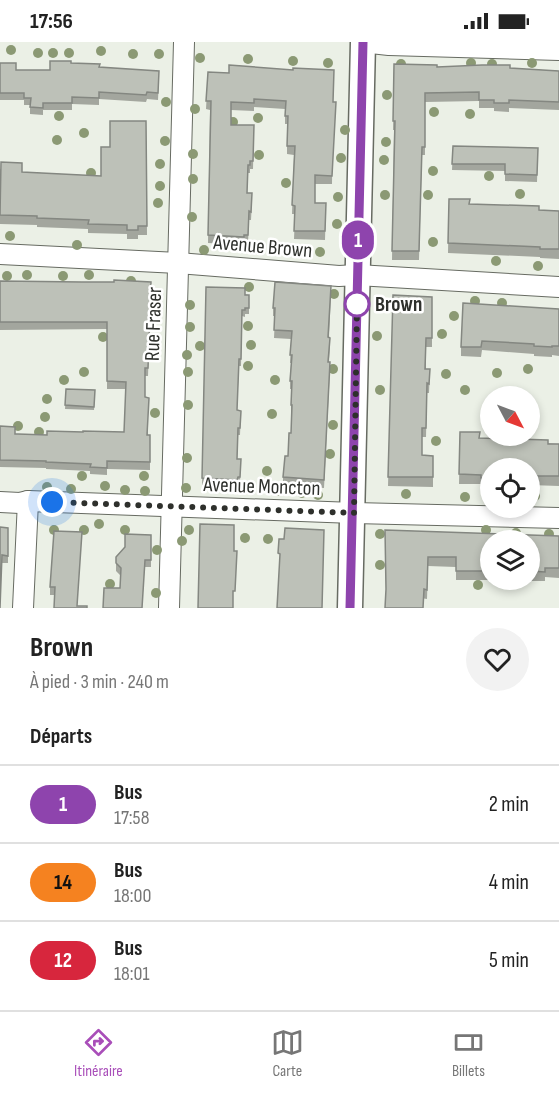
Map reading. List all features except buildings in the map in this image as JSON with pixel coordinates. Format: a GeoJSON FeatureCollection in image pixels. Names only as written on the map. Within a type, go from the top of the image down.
{"type":"FeatureCollection","features":[{"type":"Feature","properties":{"kind":"main road"},"geometry":{"type":"LineString","coordinates":[[351,608],[363,42]]}},
{"type":"Feature","properties":{"kind":"street","name":"Rue Fraser"},"geometry":{"type":"LineString","coordinates":[[169,608],[184,42]]}},
{"type":"Feature","properties":{"kind":"street"},"geometry":{"type":"LineString","coordinates":[[363,42],[389,45],[559,50]]}},
{"type":"Feature","properties":{"kind":"street","name":"Avenue Brown"},"geometry":{"type":"LineString","coordinates":[[0,254],[178,263],[339,276],[357,274],[559,286]]}},
{"type":"Feature","properties":{"kind":"street"},"geometry":{"type":"LineString","coordinates":[[23,608],[28,501]]}},
{"type":"Feature","properties":{"kind":"street","name":"Avenue Moncton"},"geometry":{"type":"LineString","coordinates":[[0,502],[28,501],[559,518]]}},
{"type":"Feature","properties":{"kind":"bus line","name":"1"},"geometry":{"type":"LineString","coordinates":[[350,608],[354,513],[363,42]]}},
{"type":"Feature","properties":{"kind":"place","name":"Brown"},"geometry":{"type":"Point","coordinates":[357,304]}},
{"type":"Feature","properties":{"kind":"route"},"geometry":{"type":"LineString","coordinates":[[52,502],[354,513],[357,304]]}}]}
